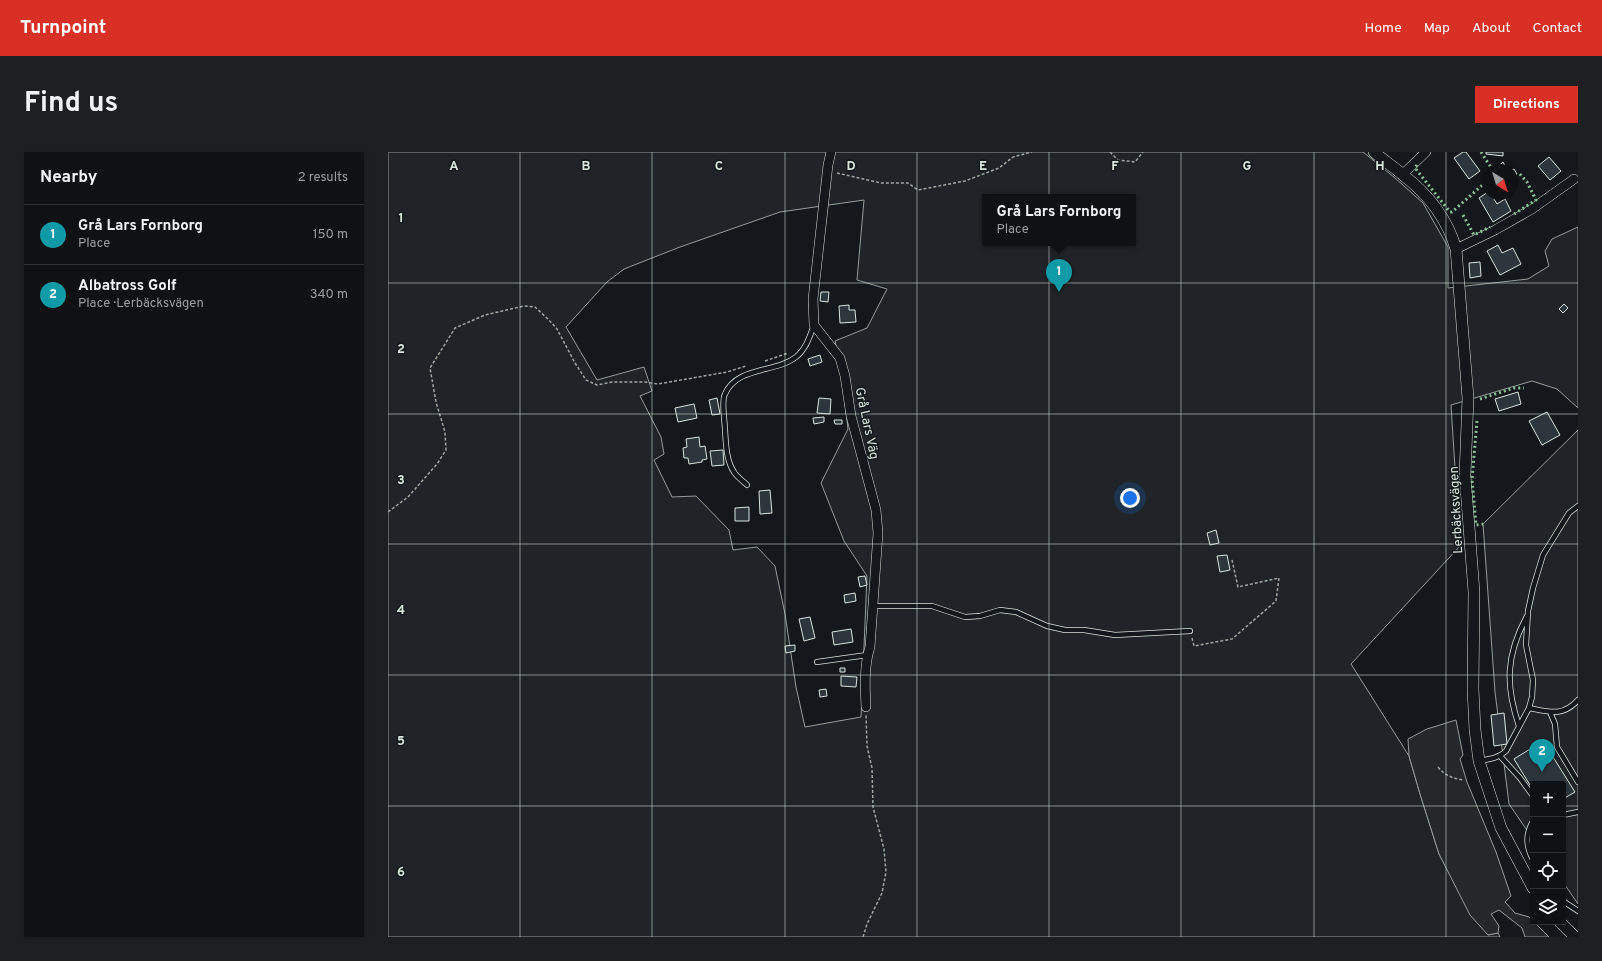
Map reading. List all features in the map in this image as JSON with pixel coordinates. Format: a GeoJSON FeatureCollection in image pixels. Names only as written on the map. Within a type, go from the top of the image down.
{"type":"FeatureCollection","features":[{"type":"Feature","properties":{"kind":"street"},"geometry":{"type":"LineString","coordinates":[[814,325],[813,299],[827,170],[831,152]]}},
{"type":"Feature","properties":{"kind":"street","name":"Lerbäcksvägen"},"geometry":{"type":"LineString","coordinates":[[1374,152],[1403,174],[1434,204],[1449,229],[1456,249],[1468,398],[1465,475],[1474,592],[1475,730],[1479,761],[1501,828],[1530,882]]}},
{"type":"Feature","properties":{"kind":"street"},"geometry":{"type":"LineString","coordinates":[[1403,174],[1426,152]]}},
{"type":"Feature","properties":{"kind":"street"},"geometry":{"type":"LineString","coordinates":[[1456,249],[1532,209],[1576,180]]}},
{"type":"Feature","properties":{"kind":"street","name":"Grå Lars Väg"},"geometry":{"type":"LineString","coordinates":[[814,325],[840,358],[845,376],[851,416],[876,510],[878,533],[870,647],[867,655],[866,708]]}},
{"type":"Feature","properties":{"kind":"street"},"geometry":{"type":"LineString","coordinates":[[1563,925],[1575,937]]}},
{"type":"Feature","properties":{"kind":"lane"},"geometry":{"type":"LineString","coordinates":[[747,485],[734,473],[729,461],[726,445],[724,395],[730,385],[738,379],[796,358],[804,347],[814,325]]}},
{"type":"Feature","properties":{"kind":"lane"},"geometry":{"type":"LineString","coordinates":[[1479,761],[1500,756],[1506,751],[1529,708],[1533,690],[1532,675],[1526,645],[1528,614],[1533,588],[1543,556],[1569,513],[1578,506]]}},
{"type":"Feature","properties":{"kind":"lane"},"geometry":{"type":"LineString","coordinates":[[873,606],[932,606],[965,617],[980,616],[1000,610],[1016,612],[1047,626],[1064,630],[1084,630],[1115,635],[1190,631]]}},
{"type":"Feature","properties":{"kind":"lane"},"geometry":{"type":"LineString","coordinates":[[1519,726],[1512,707],[1509,665],[1517,636],[1528,614]]}},
{"type":"Feature","properties":{"kind":"lane"},"geometry":{"type":"LineString","coordinates":[[818,662],[867,655]]}},
{"type":"Feature","properties":{"kind":"lane"},"geometry":{"type":"LineString","coordinates":[[1529,708],[1550,712],[1562,712],[1578,700]]}},
{"type":"Feature","properties":{"kind":"lane"},"geometry":{"type":"LineString","coordinates":[[1550,712],[1555,724],[1557,747],[1578,782]]}},
{"type":"Feature","properties":{"kind":"lane"},"geometry":{"type":"LineString","coordinates":[[1500,756],[1520,778],[1530,792]]}},
{"type":"Feature","properties":{"kind":"lane"},"geometry":{"type":"LineString","coordinates":[[1566,814],[1578,812]]}},
{"type":"Feature","properties":{"kind":"lane"},"geometry":{"type":"LineString","coordinates":[[1530,828],[1527,834],[1530,851]]}},
{"type":"Feature","properties":{"kind":"lane"},"geometry":{"type":"LineString","coordinates":[[1566,903],[1578,911]]}},
{"type":"Feature","properties":{"kind":"path"},"geometry":{"type":"LineString","coordinates":[[827,170],[881,183],[908,183],[918,190],[966,181],[999,168],[1013,157],[1032,152]]}},
{"type":"Feature","properties":{"kind":"path"},"geometry":{"type":"LineString","coordinates":[[1110,152],[1118,160],[1135,162],[1143,152]]}},
{"type":"Feature","properties":{"kind":"path"},"geometry":{"type":"LineString","coordinates":[[388,512],[408,497],[437,464],[446,450],[445,432],[436,402],[430,368],[455,328],[485,315],[524,306],[535,307],[556,329],[586,380],[597,385],[618,382],[645,382],[658,384],[727,372],[750,365]]}},
{"type":"Feature","properties":{"kind":"path"},"geometry":{"type":"LineString","coordinates":[[764,361],[804,347]]}},
{"type":"Feature","properties":{"kind":"path"},"geometry":{"type":"LineString","coordinates":[[1190,631],[1194,646],[1232,639],[1276,601],[1279,578],[1238,587],[1232,560]]}},
{"type":"Feature","properties":{"kind":"path"},"geometry":{"type":"LineString","coordinates":[[863,937],[867,924],[882,893],[886,872],[884,849],[873,807],[872,768],[867,746],[866,708]]}},
{"type":"Feature","properties":{"kind":"path"},"geometry":{"type":"LineString","coordinates":[[1438,767],[1442,773],[1463,780]]}},
{"type":"Feature","properties":{"kind":"shaded area"},"geometry":{"type":"Polygon","coordinates":[[[388,152],[1363,152],[1423,203],[1448,247],[1448,288],[1528,279],[1549,266],[1545,251],[1552,239],[1578,227],[1578,408],[1557,389],[1532,381],[1451,405],[1460,546],[1351,664],[1409,756],[1439,854],[1453,880],[1488,935],[1498,933],[1500,937],[388,937],[388,152]],[[864,200],[780,212],[680,247],[624,269],[607,282],[566,327],[597,380],[644,367],[652,391],[640,396],[661,437],[664,454],[654,460],[672,497],[696,496],[729,530],[733,550],[757,547],[775,566],[785,614],[796,687],[805,727],[861,717],[867,576],[844,541],[821,483],[848,429],[841,370],[835,341],[867,328],[887,289],[857,280],[864,200]]]}},
{"type":"Feature","properties":{"kind":"shaded area"},"geometry":{"type":"Polygon","coordinates":[[[1578,430],[1578,904],[1566,886],[1566,781],[1530,781],[1530,835],[1509,804],[1495,692],[1483,524],[1578,430]]]}},
{"type":"Feature","properties":{"kind":"shaded area"},"geometry":{"type":"Polygon","coordinates":[[[1456,720],[1463,755],[1460,759],[1467,782],[1496,852],[1511,896],[1505,902],[1515,913],[1529,917],[1530,925],[1537,925],[1549,937],[1525,937],[1522,928],[1499,910],[1491,914],[1499,926],[1498,933],[1488,935],[1470,915],[1439,854],[1409,756],[1408,739],[1427,729],[1456,720]]]}},
{"type":"Feature","properties":{"kind":"building"},"geometry":{"type":"Polygon","coordinates":[[[1463,152],[1466,152],[1480,171],[1469,179],[1454,158],[1463,152]]]}},
{"type":"Feature","properties":{"kind":"building"},"geometry":{"type":"Polygon","coordinates":[[[1486,152],[1503,152],[1503,156],[1486,154],[1486,152]]]}},
{"type":"Feature","properties":{"kind":"building"},"geometry":{"type":"Polygon","coordinates":[[[1549,157],[1561,171],[1550,180],[1538,166],[1549,157]]]}},
{"type":"Feature","properties":{"kind":"building"},"geometry":{"type":"Polygon","coordinates":[[[1482,196],[1482,200],[1495,200],[1497,204],[1506,200],[1511,211],[1493,222],[1479,198],[1482,196]]]}},
{"type":"Feature","properties":{"kind":"building"},"geometry":{"type":"Polygon","coordinates":[[[1498,245],[1502,253],[1513,248],[1521,264],[1500,275],[1487,251],[1498,245]]]}},
{"type":"Feature","properties":{"kind":"building"},"geometry":{"type":"Polygon","coordinates":[[[1480,262],[1481,276],[1470,278],[1469,263],[1480,262]]]}},
{"type":"Feature","properties":{"kind":"building"},"geometry":{"type":"Polygon","coordinates":[[[821,292],[829,292],[828,302],[820,301],[821,292]]]}},
{"type":"Feature","properties":{"kind":"building"},"geometry":{"type":"Polygon","coordinates":[[[1564,304],[1568,308],[1563,313],[1559,309],[1564,304]]]}},
{"type":"Feature","properties":{"kind":"building"},"geometry":{"type":"Polygon","coordinates":[[[849,305],[849,310],[855,310],[856,322],[840,323],[839,306],[849,305]]]}},
{"type":"Feature","properties":{"kind":"building"},"geometry":{"type":"Polygon","coordinates":[[[820,355],[822,362],[810,366],[808,359],[820,355]]]}},
{"type":"Feature","properties":{"kind":"building"},"geometry":{"type":"Polygon","coordinates":[[[1518,392],[1521,404],[1499,411],[1495,399],[1518,392]]]}},
{"type":"Feature","properties":{"kind":"building"},"geometry":{"type":"Polygon","coordinates":[[[717,398],[720,414],[712,415],[709,400],[717,398]]]}},
{"type":"Feature","properties":{"kind":"building"},"geometry":{"type":"Polygon","coordinates":[[[819,398],[831,399],[830,414],[817,413],[819,398]]]}},
{"type":"Feature","properties":{"kind":"building"},"geometry":{"type":"Polygon","coordinates":[[[694,404],[697,418],[678,422],[675,408],[694,404]]]}},
{"type":"Feature","properties":{"kind":"building"},"geometry":{"type":"Polygon","coordinates":[[[1547,412],[1560,435],[1542,445],[1529,421],[1547,412]]]}},
{"type":"Feature","properties":{"kind":"building"},"geometry":{"type":"Polygon","coordinates":[[[824,417],[824,422],[814,424],[813,418],[824,417]]]}},
{"type":"Feature","properties":{"kind":"building"},"geometry":{"type":"Polygon","coordinates":[[[834,420],[842,420],[842,424],[835,424],[834,420]]]}},
{"type":"Feature","properties":{"kind":"building"},"geometry":{"type":"Polygon","coordinates":[[[699,437],[700,447],[705,446],[707,459],[702,460],[702,462],[689,464],[688,458],[684,458],[683,448],[687,447],[686,439],[699,437]]]}},
{"type":"Feature","properties":{"kind":"building"},"geometry":{"type":"Polygon","coordinates":[[[723,450],[724,465],[712,466],[710,451],[723,450]]]}},
{"type":"Feature","properties":{"kind":"building"},"geometry":{"type":"Polygon","coordinates":[[[770,490],[772,513],[760,514],[759,491],[770,490]]]}},
{"type":"Feature","properties":{"kind":"building"},"geometry":{"type":"Polygon","coordinates":[[[749,507],[749,521],[735,521],[735,508],[749,507]]]}},
{"type":"Feature","properties":{"kind":"building"},"geometry":{"type":"Polygon","coordinates":[[[1216,530],[1219,543],[1210,545],[1207,533],[1216,530]]]}},
{"type":"Feature","properties":{"kind":"building"},"geometry":{"type":"Polygon","coordinates":[[[1227,555],[1230,570],[1220,572],[1217,556],[1227,555]]]}},
{"type":"Feature","properties":{"kind":"building"},"geometry":{"type":"Polygon","coordinates":[[[865,576],[867,585],[860,587],[858,577],[865,576]]]}},
{"type":"Feature","properties":{"kind":"building"},"geometry":{"type":"Polygon","coordinates":[[[855,593],[856,601],[845,603],[844,595],[855,593]]]}},
{"type":"Feature","properties":{"kind":"building"},"geometry":{"type":"Polygon","coordinates":[[[810,617],[815,638],[804,641],[799,619],[810,617]]]}},
{"type":"Feature","properties":{"kind":"building"},"geometry":{"type":"Polygon","coordinates":[[[851,629],[853,642],[834,645],[832,632],[851,629]]]}},
{"type":"Feature","properties":{"kind":"building"},"geometry":{"type":"Polygon","coordinates":[[[795,645],[795,651],[786,653],[785,646],[795,645]]]}},
{"type":"Feature","properties":{"kind":"building"},"geometry":{"type":"Polygon","coordinates":[[[840,668],[845,668],[845,672],[840,672],[840,668]]]}},
{"type":"Feature","properties":{"kind":"building"},"geometry":{"type":"Polygon","coordinates":[[[841,676],[857,677],[856,687],[841,686],[841,676]]]}},
{"type":"Feature","properties":{"kind":"building"},"geometry":{"type":"Polygon","coordinates":[[[826,689],[827,696],[820,697],[819,690],[826,689]]]}},
{"type":"Feature","properties":{"kind":"building"},"geometry":{"type":"Polygon","coordinates":[[[1504,713],[1507,744],[1494,746],[1491,715],[1504,713]]]}},
{"type":"Feature","properties":{"kind":"building"},"geometry":{"type":"Polygon","coordinates":[[[1543,741],[1575,792],[1566,797],[1566,781],[1530,781],[1530,785],[1514,759],[1543,741]]]}},
{"type":"Feature","properties":{"kind":"hedge"},"geometry":{"type":"LineString","coordinates":[[1481,152],[1489,164]]}},
{"type":"Feature","properties":{"kind":"hedge"},"geometry":{"type":"LineString","coordinates":[[1417,165],[1415,168],[1450,212],[1452,212],[1482,185]]}},
{"type":"Feature","properties":{"kind":"hedge"},"geometry":{"type":"LineString","coordinates":[[1514,214],[1536,200],[1527,182],[1519,173]]}},
{"type":"Feature","properties":{"kind":"hedge"},"geometry":{"type":"LineString","coordinates":[[1463,215],[1474,235],[1490,227]]}},
{"type":"Feature","properties":{"kind":"hedge"},"geometry":{"type":"LineString","coordinates":[[1480,399],[1514,388],[1524,388]]}},
{"type":"Feature","properties":{"kind":"hedge"},"geometry":{"type":"LineString","coordinates":[[1477,421],[1472,479],[1476,525],[1483,524]]}},
{"type":"Feature","properties":{"kind":"place","name":"Grå Lars Fornborg"},"geometry":{"type":"Point","coordinates":[1059,292]}},
{"type":"Feature","properties":{"kind":"place","name":"Albatross Golf"},"geometry":{"type":"Point","coordinates":[1542,772]}}]}
